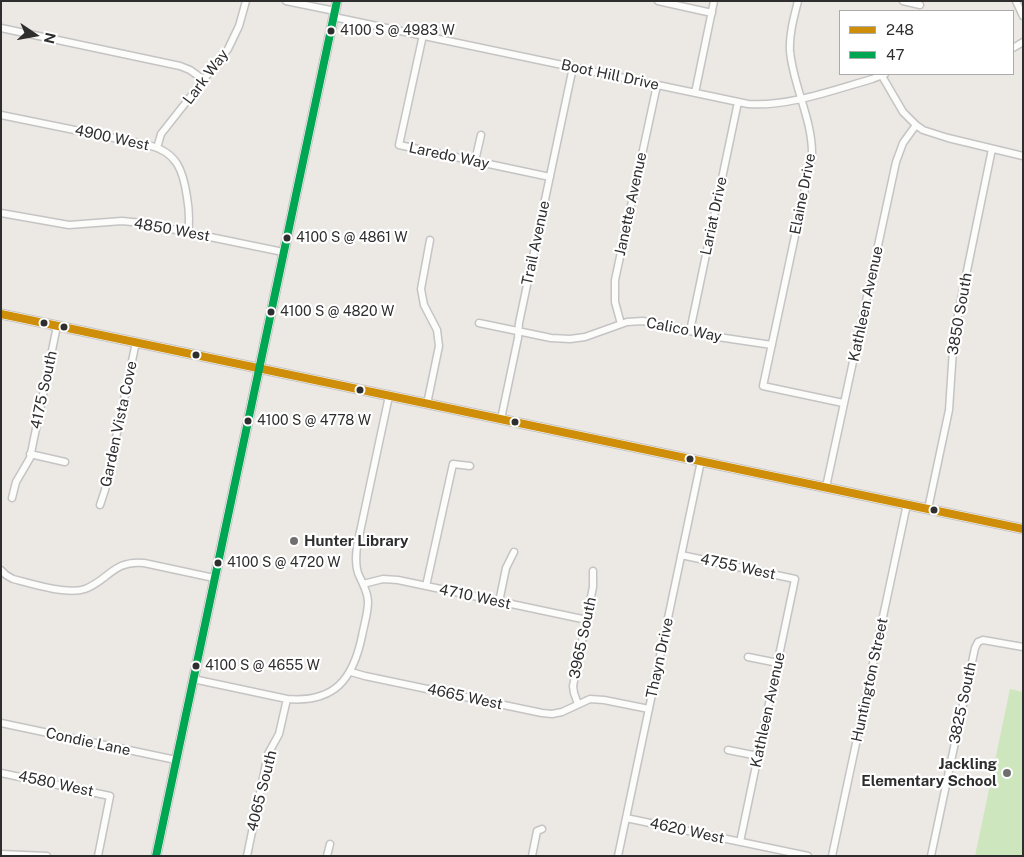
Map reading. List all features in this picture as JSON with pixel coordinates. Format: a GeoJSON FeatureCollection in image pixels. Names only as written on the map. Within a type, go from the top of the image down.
{"type":"FeatureCollection","features":[{"type":"Feature","properties":{"kind":"main road"},"geometry":{"type":"LineString","coordinates":[[156,856],[337,1]]}},
{"type":"Feature","properties":{"kind":"main road"},"geometry":{"type":"LineString","coordinates":[[1,314],[1023,529]]}},
{"type":"Feature","properties":{"kind":"street","name":"Lark Way"},"geometry":{"type":"LineString","coordinates":[[157,148],[161,134],[232,42],[246,1]]}},
{"type":"Feature","properties":{"kind":"street","name":"Boot Hill Drive"},"geometry":{"type":"LineString","coordinates":[[286,1],[423,36],[738,102],[766,104],[801,98],[883,75]]}},
{"type":"Feature","properties":{"kind":"street"},"geometry":{"type":"LineString","coordinates":[[658,1],[712,13]]}},
{"type":"Feature","properties":{"kind":"street"},"geometry":{"type":"LineString","coordinates":[[695,93],[714,1]]}},
{"type":"Feature","properties":{"kind":"street","name":"Elaine Drive"},"geometry":{"type":"LineString","coordinates":[[798,1],[791,32],[790,49],[811,140],[812,156],[763,386],[843,403]]}},
{"type":"Feature","properties":{"kind":"street"},"geometry":{"type":"LineString","coordinates":[[903,1],[920,6]]}},
{"type":"Feature","properties":{"kind":"street"},"geometry":{"type":"LineString","coordinates":[[1016,1],[1023,16]]}},
{"type":"Feature","properties":{"kind":"street"},"geometry":{"type":"LineString","coordinates":[[1,28],[180,66],[190,70],[204,80]]}},
{"type":"Feature","properties":{"kind":"street","name":"Laredo Way"},"geometry":{"type":"LineString","coordinates":[[423,36],[399,145],[550,177]]}},
{"type":"Feature","properties":{"kind":"street","name":"Trail Avenue"},"geometry":{"type":"LineString","coordinates":[[501,419],[573,67]]}},
{"type":"Feature","properties":{"kind":"street"},"geometry":{"type":"LineString","coordinates":[[883,75],[900,107],[916,125],[938,135],[1023,156]]}},
{"type":"Feature","properties":{"kind":"street","name":"Janette Avenue"},"geometry":{"type":"LineString","coordinates":[[620,324],[615,302],[615,280],[657,85]]}},
{"type":"Feature","properties":{"kind":"street","name":"Lariat Drive"},"geometry":{"type":"LineString","coordinates":[[690,331],[738,102]]}},
{"type":"Feature","properties":{"kind":"street","name":"4900 West"},"geometry":{"type":"LineString","coordinates":[[1,115],[157,148],[172,158],[182,172],[189,216],[188,232]]}},
{"type":"Feature","properties":{"kind":"street","name":"Kathleen Avenue"},"geometry":{"type":"LineString","coordinates":[[826,487],[896,162],[903,143],[916,125]]}},
{"type":"Feature","properties":{"kind":"street"},"geometry":{"type":"LineString","coordinates":[[475,161],[481,135]]}},
{"type":"Feature","properties":{"kind":"street","name":"3850 South"},"geometry":{"type":"LineString","coordinates":[[928,509],[948,410],[954,334],[992,149]]}},
{"type":"Feature","properties":{"kind":"street","name":"4850 West"},"geometry":{"type":"LineString","coordinates":[[1,213],[62,224],[135,222],[283,252]]}},
{"type":"Feature","properties":{"kind":"street"},"geometry":{"type":"LineString","coordinates":[[427,404],[439,346],[437,330],[424,305],[421,290],[430,240]]}},
{"type":"Feature","properties":{"kind":"street","name":"Calico Way"},"geometry":{"type":"LineString","coordinates":[[479,323],[551,338],[570,339],[590,336],[620,324],[643,321],[772,345]]}},
{"type":"Feature","properties":{"kind":"street","name":"4175 South"},"geometry":{"type":"LineString","coordinates":[[12,498],[16,482],[28,462],[57,326]]}},
{"type":"Feature","properties":{"kind":"street","name":"Garden Vista Cove"},"geometry":{"type":"LineString","coordinates":[[100,505],[105,490],[136,342]]}},
{"type":"Feature","properties":{"kind":"street"},"geometry":{"type":"LineString","coordinates":[[193,679],[287,699],[300,700],[310,699],[326,693],[351,672],[359,650],[367,610],[367,594],[357,566],[357,546],[389,396]]}},
{"type":"Feature","properties":{"kind":"street"},"geometry":{"type":"LineString","coordinates":[[30,454],[65,462]]}},
{"type":"Feature","properties":{"kind":"street","name":"Thayn Drive"},"geometry":{"type":"LineString","coordinates":[[618,856],[701,461]]}},
{"type":"Feature","properties":{"kind":"street"},"geometry":{"type":"LineString","coordinates":[[426,586],[453,464],[470,466]]}},
{"type":"Feature","properties":{"kind":"street","name":"Huntington Street"},"geometry":{"type":"LineString","coordinates":[[832,856],[907,504]]}},
{"type":"Feature","properties":{"kind":"street"},"geometry":{"type":"LineString","coordinates":[[499,602],[506,568],[514,552]]}},
{"type":"Feature","properties":{"kind":"street","name":"4755 West"},"geometry":{"type":"LineString","coordinates":[[682,554],[795,579]]}},
{"type":"Feature","properties":{"kind":"street"},"geometry":{"type":"LineString","coordinates":[[1,570],[6,576],[13,579],[68,591],[89,587],[115,569],[132,563],[214,578]]}},
{"type":"Feature","properties":{"kind":"street","name":"3965 South"},"geometry":{"type":"LineString","coordinates":[[578,704],[573,686],[594,587],[593,571]]}},
{"type":"Feature","properties":{"kind":"street","name":"4710 West"},"geometry":{"type":"LineString","coordinates":[[364,584],[383,579],[426,586],[587,620]]}},
{"type":"Feature","properties":{"kind":"street","name":"Kathleen Avenue"},"geometry":{"type":"LineString","coordinates":[[740,842],[795,579]]}},
{"type":"Feature","properties":{"kind":"street","name":"3825 South"},"geometry":{"type":"LineString","coordinates":[[931,856],[975,648],[980,640],[1023,647]]}},
{"type":"Feature","properties":{"kind":"street"},"geometry":{"type":"LineString","coordinates":[[748,657],[778,663]]}},
{"type":"Feature","properties":{"kind":"street","name":"4665 West"},"geometry":{"type":"LineString","coordinates":[[351,672],[542,713],[562,712],[586,700],[596,699],[649,709]]}},
{"type":"Feature","properties":{"kind":"street","name":"4065 South"},"geometry":{"type":"LineString","coordinates":[[247,856],[267,757],[279,734],[287,699]]}},
{"type":"Feature","properties":{"kind":"street","name":"Condie Lane"},"geometry":{"type":"LineString","coordinates":[[1,723],[176,760]]}},
{"type":"Feature","properties":{"kind":"street"},"geometry":{"type":"LineString","coordinates":[[728,750],[758,756]]}},
{"type":"Feature","properties":{"kind":"street","name":"4580 West"},"geometry":{"type":"LineString","coordinates":[[1,773],[110,796],[98,856]]}},
{"type":"Feature","properties":{"kind":"street","name":"4620 West"},"geometry":{"type":"LineString","coordinates":[[626,818],[808,856]]}},
{"type":"Feature","properties":{"kind":"street"},"geometry":{"type":"LineString","coordinates":[[532,856],[537,831],[542,829]]}},
{"type":"Feature","properties":{"kind":"street"},"geometry":{"type":"LineString","coordinates":[[328,856],[330,844]]}},
{"type":"Feature","properties":{"kind":"street"},"geometry":{"type":"LineString","coordinates":[[1,854],[46,856]]}},
{"type":"Feature","properties":{"kind":"green space","name":"Jackling Elementary School"},"geometry":{"type":"Polygon","coordinates":[[[1010,689],[1023,692],[1022,856],[975,856],[1010,689]]]}},
{"type":"Feature","properties":{"kind":"transit line","name":"47"},"geometry":{"type":"LineString","coordinates":[[156,856],[337,1]]}},
{"type":"Feature","properties":{"kind":"transit line","name":"248"},"geometry":{"type":"LineString","coordinates":[[1,314],[1023,529]]}},
{"type":"Feature","properties":{"kind":"place","name":"4100 S @ 4983 W"},"geometry":{"type":"Point","coordinates":[331,31]}},
{"type":"Feature","properties":{"kind":"place","name":"4100 S @ 4861 W"},"geometry":{"type":"Point","coordinates":[287,238]}},
{"type":"Feature","properties":{"kind":"place","name":"4100 S @ 4820 W"},"geometry":{"type":"Point","coordinates":[271,312]}},
{"type":"Feature","properties":{"kind":"place","name":"4100 S @ 4778 W"},"geometry":{"type":"Point","coordinates":[248,421]}},
{"type":"Feature","properties":{"kind":"place","name":"Hunter Library"},"geometry":{"type":"Point","coordinates":[294,541]}},
{"type":"Feature","properties":{"kind":"place","name":"4100 S @ 4720 W"},"geometry":{"type":"Point","coordinates":[218,563]}},
{"type":"Feature","properties":{"kind":"place","name":"4100 S @ 4655 W"},"geometry":{"type":"Point","coordinates":[196,666]}},
{"type":"Feature","properties":{"kind":"place","name":"Jackling Elementary School"},"geometry":{"type":"Point","coordinates":[1007,773]}}]}
